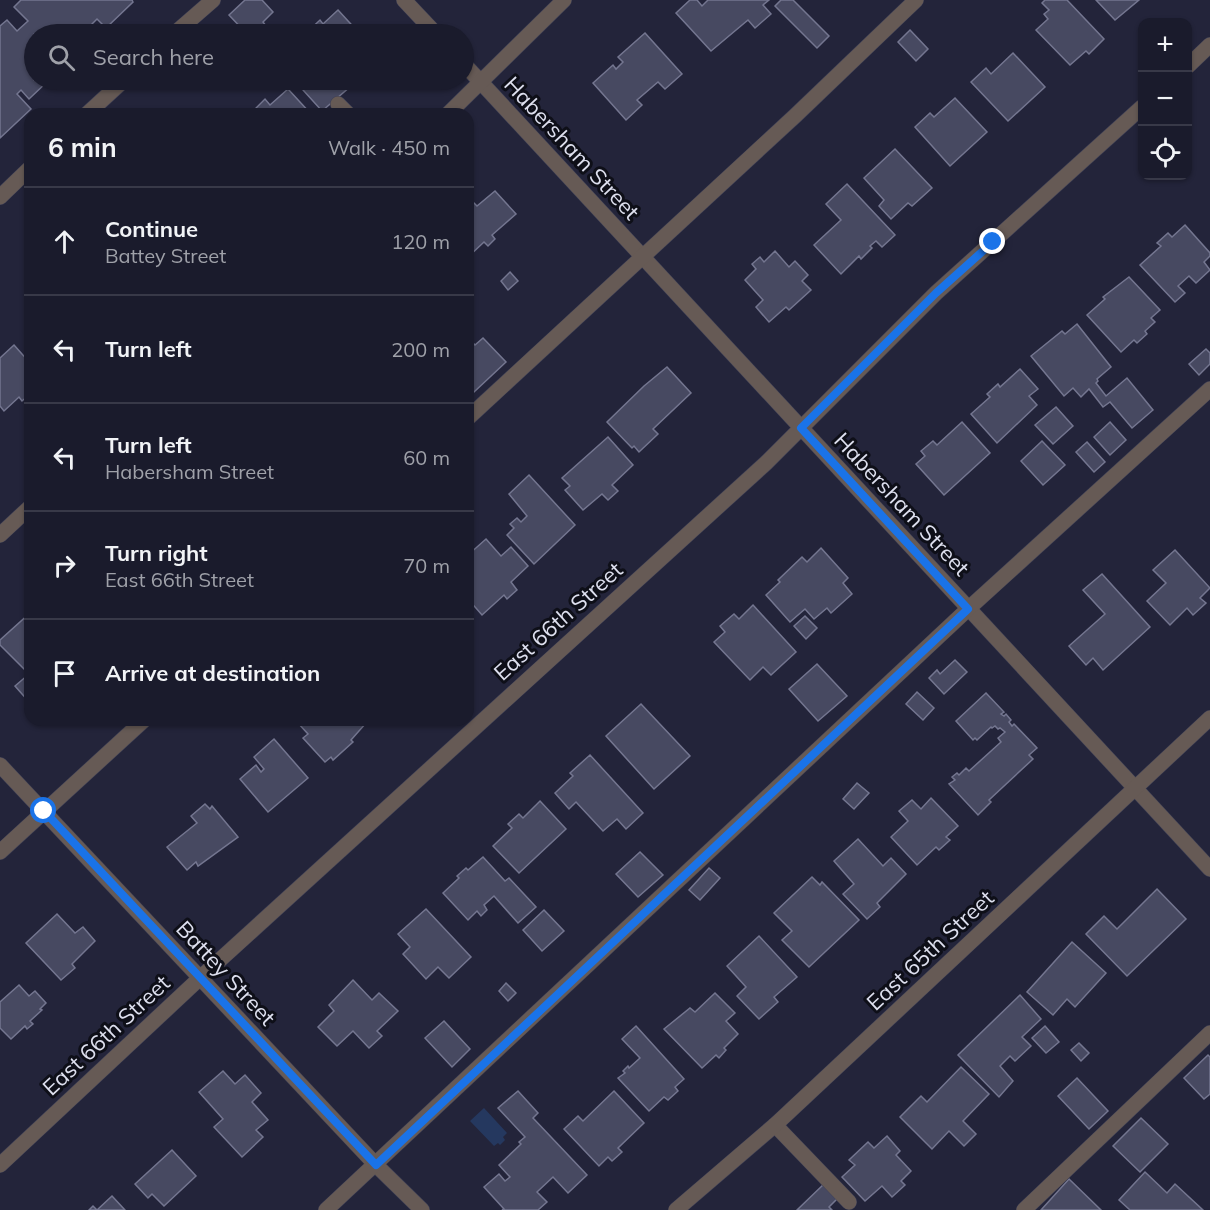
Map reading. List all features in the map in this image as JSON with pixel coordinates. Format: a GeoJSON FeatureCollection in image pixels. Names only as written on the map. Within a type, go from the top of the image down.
{"type":"FeatureCollection","features":[{"type":"Feature","properties":{"kind":"street"},"geometry":{"type":"LineString","coordinates":[[185,24],[213,0]]}},
{"type":"Feature","properties":{"kind":"street"},"geometry":{"type":"LineString","coordinates":[[405,0],[427,24]]}},
{"type":"Feature","properties":{"kind":"street"},"geometry":{"type":"LineString","coordinates":[[474,90],[564,0]]}},
{"type":"Feature","properties":{"kind":"street"},"geometry":{"type":"LineString","coordinates":[[474,412],[916,0]]}},
{"type":"Feature","properties":{"kind":"street"},"geometry":{"type":"LineString","coordinates":[[1192,62],[1210,45]]}},
{"type":"Feature","properties":{"kind":"street","name":"Habersham Street"},"geometry":{"type":"LineString","coordinates":[[474,75],[1210,869]]}},
{"type":"Feature","properties":{"kind":"street"},"geometry":{"type":"LineString","coordinates":[[94,108],[113,90]]}},
{"type":"Feature","properties":{"kind":"street"},"geometry":{"type":"LineString","coordinates":[[454,108],[474,90]]}},
{"type":"Feature","properties":{"kind":"street","name":"East 66th Street"},"geometry":{"type":"LineString","coordinates":[[0,1165],[200,978],[750,478],[936,293],[1138,111]]}},
{"type":"Feature","properties":{"kind":"street"},"geometry":{"type":"LineString","coordinates":[[0,197],[24,174]]}},
{"type":"Feature","properties":{"kind":"street"},"geometry":{"type":"LineString","coordinates":[[326,1210],[968,609],[1210,389]]}},
{"type":"Feature","properties":{"kind":"street"},"geometry":{"type":"LineString","coordinates":[[0,535],[24,513]]}},
{"type":"Feature","properties":{"kind":"street","name":"East 65th Street"},"geometry":{"type":"LineString","coordinates":[[676,1210],[775,1125],[1210,718]]}},
{"type":"Feature","properties":{"kind":"street"},"geometry":{"type":"LineString","coordinates":[[0,852],[137,726]]}},
{"type":"Feature","properties":{"kind":"street","name":"Battey Street"},"geometry":{"type":"LineString","coordinates":[[0,765],[376,1165],[422,1210]]}},
{"type":"Feature","properties":{"kind":"street"},"geometry":{"type":"LineString","coordinates":[[1024,1210],[1210,1033]]}},
{"type":"Feature","properties":{"kind":"street"},"geometry":{"type":"LineString","coordinates":[[775,1125],[849,1202]]}},
{"type":"Feature","properties":{"kind":"water"},"geometry":{"type":"Polygon","coordinates":[[[484,1108],[507,1133],[500,1145],[498,1143],[494,1146],[470,1121],[484,1108]]]}},
{"type":"Feature","properties":{"kind":"building"},"geometry":{"type":"Polygon","coordinates":[[[21,0],[132,0],[133,2],[110,24],[102,24],[97,19],[92,24],[25,24],[28,21],[14,7],[21,0]]]}},
{"type":"Feature","properties":{"kind":"building"},"geometry":{"type":"Polygon","coordinates":[[[245,0],[262,0],[273,12],[263,22],[264,24],[238,24],[229,15],[245,0]]]}},
{"type":"Feature","properties":{"kind":"building"},"geometry":{"type":"Polygon","coordinates":[[[690,0],[697,0],[702,6],[708,0],[769,0],[763,5],[771,14],[755,28],[748,20],[711,51],[676,13],[690,0]]]}},
{"type":"Feature","properties":{"kind":"building"},"geometry":{"type":"Polygon","coordinates":[[[781,0],[793,0],[829,36],[817,48],[775,6],[781,0]]]}},
{"type":"Feature","properties":{"kind":"building"},"geometry":{"type":"Polygon","coordinates":[[[1045,0],[1067,0],[1104,39],[1089,54],[1086,51],[1070,65],[1036,30],[1048,19],[1044,14],[1049,10],[1042,3],[1045,0]]]}},
{"type":"Feature","properties":{"kind":"building"},"geometry":{"type":"Polygon","coordinates":[[[1096,0],[1139,0],[1115,20],[1096,0]]]}},
{"type":"Feature","properties":{"kind":"building"},"geometry":{"type":"Polygon","coordinates":[[[338,10],[351,24],[323,24],[338,10]]]}},
{"type":"Feature","properties":{"kind":"building"},"geometry":{"type":"Polygon","coordinates":[[[7,20],[17,31],[24,25],[24,90],[38,90],[29,99],[21,90],[17,94],[30,108],[24,108],[24,116],[0,138],[0,26],[7,20]]]}},
{"type":"Feature","properties":{"kind":"building"},"geometry":{"type":"Polygon","coordinates":[[[910,30],[928,49],[916,61],[898,42],[910,30]]]}},
{"type":"Feature","properties":{"kind":"building"},"geometry":{"type":"Polygon","coordinates":[[[645,33],[682,74],[665,89],[658,82],[637,100],[642,105],[626,120],[593,83],[613,65],[616,69],[623,62],[618,57],[645,33]]]}},
{"type":"Feature","properties":{"kind":"building"},"geometry":{"type":"Polygon","coordinates":[[[1013,53],[1045,87],[1008,121],[971,82],[986,68],[991,74],[1013,53]]]}},
{"type":"Feature","properties":{"kind":"building"},"geometry":{"type":"Polygon","coordinates":[[[289,90],[305,108],[256,108],[265,99],[270,105],[289,90]]]}},
{"type":"Feature","properties":{"kind":"building"},"geometry":{"type":"Polygon","coordinates":[[[303,90],[346,90],[325,108],[319,108],[303,90]]]}},
{"type":"Feature","properties":{"kind":"building"},"geometry":{"type":"Polygon","coordinates":[[[955,98],[987,132],[950,166],[915,127],[930,113],[934,117],[955,98]]]}},
{"type":"Feature","properties":{"kind":"building"},"geometry":{"type":"Polygon","coordinates":[[[895,149],[932,188],[912,206],[908,203],[891,219],[879,206],[884,200],[864,178],[895,149]]]}},
{"type":"Feature","properties":{"kind":"building"},"geometry":{"type":"Polygon","coordinates":[[[847,184],[895,235],[882,247],[876,241],[861,259],[859,256],[841,274],[814,245],[841,220],[826,204],[847,184]]]}},
{"type":"Feature","properties":{"kind":"building"},"geometry":{"type":"Polygon","coordinates":[[[495,191],[516,214],[492,235],[495,239],[488,246],[484,242],[474,251],[474,203],[477,206],[495,191]]]}},
{"type":"Feature","properties":{"kind":"building"},"geometry":{"type":"Polygon","coordinates":[[[1185,225],[1210,253],[1204,262],[1210,270],[1196,283],[1189,276],[1178,286],[1185,293],[1175,302],[1140,265],[1161,246],[1157,243],[1168,233],[1172,237],[1185,225]]]}},
{"type":"Feature","properties":{"kind":"building"},"geometry":{"type":"Polygon","coordinates":[[[775,251],[789,267],[795,261],[808,275],[802,281],[811,290],[789,310],[786,307],[769,322],[756,307],[763,300],[745,280],[756,269],[752,264],[760,257],[764,262],[775,251]]]}},
{"type":"Feature","properties":{"kind":"building"},"geometry":{"type":"Polygon","coordinates":[[[510,272],[518,281],[508,290],[501,281],[510,272]]]}},
{"type":"Feature","properties":{"kind":"building"},"geometry":{"type":"Polygon","coordinates":[[[1129,277],[1160,310],[1151,318],[1155,322],[1145,331],[1147,334],[1137,343],[1134,340],[1121,352],[1087,315],[1105,299],[1103,297],[1129,277]]]}},
{"type":"Feature","properties":{"kind":"building"},"geometry":{"type":"Polygon","coordinates":[[[1077,324],[1111,367],[1097,379],[1096,383],[1106,396],[1127,378],[1153,410],[1132,428],[1110,402],[1103,407],[1089,389],[1081,397],[1073,388],[1064,396],[1031,356],[1062,331],[1065,334],[1077,324]]]}},
{"type":"Feature","properties":{"kind":"building"},"geometry":{"type":"Polygon","coordinates":[[[483,338],[506,362],[474,392],[474,344],[483,338]]]}},
{"type":"Feature","properties":{"kind":"building"},"geometry":{"type":"Polygon","coordinates":[[[14,345],[24,356],[24,399],[22,401],[19,397],[4,411],[0,406],[0,358],[14,345]]]}},
{"type":"Feature","properties":{"kind":"building"},"geometry":{"type":"Polygon","coordinates":[[[1206,349],[1210,353],[1210,364],[1199,375],[1189,364],[1206,349]]]}},
{"type":"Feature","properties":{"kind":"building"},"geometry":{"type":"Polygon","coordinates":[[[667,367],[691,393],[653,429],[658,434],[639,452],[634,446],[632,448],[607,422],[667,367]]]}},
{"type":"Feature","properties":{"kind":"building"},"geometry":{"type":"Polygon","coordinates":[[[1020,369],[1038,389],[1029,396],[1037,405],[997,443],[971,414],[990,397],[987,394],[998,384],[1000,387],[1020,369]]]}},
{"type":"Feature","properties":{"kind":"building"},"geometry":{"type":"Polygon","coordinates":[[[1056,407],[1073,426],[1053,444],[1035,425],[1056,407]]]}},
{"type":"Feature","properties":{"kind":"building"},"geometry":{"type":"Polygon","coordinates":[[[962,422],[990,453],[944,495],[916,464],[925,456],[921,451],[933,441],[937,445],[962,422]]]}},
{"type":"Feature","properties":{"kind":"building"},"geometry":{"type":"Polygon","coordinates":[[[1110,422],[1126,440],[1110,455],[1094,437],[1110,422]]]}},
{"type":"Feature","properties":{"kind":"building"},"geometry":{"type":"Polygon","coordinates":[[[608,437],[633,465],[612,485],[618,491],[608,500],[602,494],[583,510],[565,490],[570,486],[562,478],[608,437]]]}},
{"type":"Feature","properties":{"kind":"building"},"geometry":{"type":"Polygon","coordinates":[[[1042,441],[1065,465],[1043,485],[1021,461],[1042,441]]]}},
{"type":"Feature","properties":{"kind":"building"},"geometry":{"type":"Polygon","coordinates":[[[1087,442],[1105,462],[1094,472],[1076,452],[1087,442]]]}},
{"type":"Feature","properties":{"kind":"building"},"geometry":{"type":"Polygon","coordinates":[[[529,475],[575,525],[534,564],[507,535],[514,528],[510,524],[517,518],[521,522],[527,516],[509,494],[529,475]]]}},
{"type":"Feature","properties":{"kind":"building"},"geometry":{"type":"Polygon","coordinates":[[[486,539],[501,556],[511,547],[528,566],[511,582],[517,590],[507,599],[504,595],[482,615],[474,606],[474,550],[486,539]]]}},
{"type":"Feature","properties":{"kind":"building"},"geometry":{"type":"Polygon","coordinates":[[[821,548],[848,578],[843,583],[852,594],[831,613],[827,608],[814,619],[805,609],[790,622],[766,595],[802,557],[807,562],[821,548]]]}},
{"type":"Feature","properties":{"kind":"building"},"geometry":{"type":"Polygon","coordinates":[[[1175,550],[1210,588],[1200,598],[1206,603],[1193,615],[1187,608],[1170,625],[1147,601],[1166,583],[1153,570],[1175,550]]]}},
{"type":"Feature","properties":{"kind":"building"},"geometry":{"type":"Polygon","coordinates":[[[1102,574],[1150,627],[1103,670],[1093,658],[1086,665],[1069,646],[1105,614],[1083,590],[1102,574]]]}},
{"type":"Feature","properties":{"kind":"building"},"geometry":{"type":"Polygon","coordinates":[[[753,605],[796,652],[771,675],[763,667],[750,680],[714,642],[725,632],[720,626],[734,614],[739,619],[753,605]]]}},
{"type":"Feature","properties":{"kind":"building"},"geometry":{"type":"Polygon","coordinates":[[[805,616],[817,628],[806,639],[794,626],[805,616]]]}},
{"type":"Feature","properties":{"kind":"building"},"geometry":{"type":"Polygon","coordinates":[[[24,618],[24,669],[0,645],[0,640],[24,618]]]}},
{"type":"Feature","properties":{"kind":"building"},"geometry":{"type":"Polygon","coordinates":[[[955,660],[967,672],[944,694],[929,678],[937,670],[940,674],[955,660]]]}},
{"type":"Feature","properties":{"kind":"building"},"geometry":{"type":"Polygon","coordinates":[[[817,664],[847,696],[818,721],[789,689],[817,664]]]}},
{"type":"Feature","properties":{"kind":"building"},"geometry":{"type":"Polygon","coordinates":[[[24,678],[24,696],[15,686],[24,678]]]}},
{"type":"Feature","properties":{"kind":"building"},"geometry":{"type":"Polygon","coordinates":[[[917,692],[934,708],[923,720],[906,704],[917,692]]]}},
{"type":"Feature","properties":{"kind":"building"},"geometry":{"type":"Polygon","coordinates":[[[986,693],[1004,712],[1001,714],[1004,716],[1006,714],[1011,720],[1009,722],[1012,726],[1014,724],[1037,748],[1029,755],[1033,759],[989,800],[991,802],[978,815],[949,784],[955,780],[952,777],[957,773],[959,775],[966,768],[969,771],[1001,742],[998,738],[1005,732],[1000,728],[991,727],[977,740],[975,738],[973,740],[956,721],[986,693]]]}},
{"type":"Feature","properties":{"kind":"building"},"geometry":{"type":"Polygon","coordinates":[[[641,704],[690,756],[654,789],[606,736],[641,704]]]}},
{"type":"Feature","properties":{"kind":"building"},"geometry":{"type":"Polygon","coordinates":[[[301,726],[363,726],[351,740],[353,742],[333,760],[331,757],[325,762],[303,738],[308,734],[301,726]]]}},
{"type":"Feature","properties":{"kind":"building"},"geometry":{"type":"Polygon","coordinates":[[[274,739],[308,778],[268,812],[240,779],[256,765],[261,772],[264,769],[254,757],[274,739]]]}},
{"type":"Feature","properties":{"kind":"building"},"geometry":{"type":"Polygon","coordinates":[[[590,755],[643,813],[626,829],[617,819],[603,831],[576,802],[569,809],[555,793],[573,776],[570,773],[590,755]]]}},
{"type":"Feature","properties":{"kind":"building"},"geometry":{"type":"Polygon","coordinates":[[[857,783],[869,793],[854,809],[843,799],[857,783]]]}},
{"type":"Feature","properties":{"kind":"building"},"geometry":{"type":"Polygon","coordinates":[[[931,798],[958,826],[946,837],[950,840],[939,850],[936,847],[917,865],[891,837],[908,821],[899,811],[912,800],[921,809],[931,798]]]}},
{"type":"Feature","properties":{"kind":"building"},"geometry":{"type":"Polygon","coordinates":[[[540,801],[566,829],[519,873],[493,846],[512,828],[508,824],[519,814],[523,818],[540,801]]]}},
{"type":"Feature","properties":{"kind":"building"},"geometry":{"type":"Polygon","coordinates":[[[205,804],[210,809],[212,806],[238,837],[198,866],[196,862],[187,870],[167,847],[197,823],[191,816],[205,804]]]}},
{"type":"Feature","properties":{"kind":"building"},"geometry":{"type":"Polygon","coordinates":[[[858,839],[883,866],[891,858],[906,874],[877,903],[880,907],[867,919],[843,894],[854,884],[834,861],[858,839]]]}},
{"type":"Feature","properties":{"kind":"building"},"geometry":{"type":"Polygon","coordinates":[[[640,852],[663,875],[638,897],[616,874],[640,852]]]}},
{"type":"Feature","properties":{"kind":"building"},"geometry":{"type":"Polygon","coordinates":[[[483,857],[505,881],[509,878],[536,907],[518,923],[494,896],[484,905],[487,910],[481,916],[477,911],[468,920],[443,893],[459,878],[457,876],[483,857]]]}},
{"type":"Feature","properties":{"kind":"building"},"geometry":{"type":"Polygon","coordinates":[[[709,868],[720,878],[700,900],[689,890],[709,868]]]}},
{"type":"Feature","properties":{"kind":"building"},"geometry":{"type":"Polygon","coordinates":[[[812,877],[820,885],[822,882],[859,920],[809,967],[782,940],[792,931],[774,913],[812,877]]]}},
{"type":"Feature","properties":{"kind":"building"},"geometry":{"type":"Polygon","coordinates":[[[1157,889],[1186,919],[1127,976],[1086,934],[1104,916],[1117,929],[1157,889]]]}},
{"type":"Feature","properties":{"kind":"building"},"geometry":{"type":"Polygon","coordinates":[[[426,909],[471,957],[449,978],[438,967],[426,979],[403,954],[410,947],[398,934],[426,909]]]}},
{"type":"Feature","properties":{"kind":"building"},"geometry":{"type":"Polygon","coordinates":[[[544,910],[564,931],[542,951],[523,930],[544,910]]]}},
{"type":"Feature","properties":{"kind":"building"},"geometry":{"type":"Polygon","coordinates":[[[57,914],[75,933],[83,927],[95,941],[72,964],[75,968],[61,980],[26,943],[57,914]]]}},
{"type":"Feature","properties":{"kind":"building"},"geometry":{"type":"Polygon","coordinates":[[[759,936],[797,977],[774,997],[778,1002],[759,1019],[737,996],[746,987],[727,966],[759,936]]]}},
{"type":"Feature","properties":{"kind":"building"},"geometry":{"type":"Polygon","coordinates":[[[1072,942],[1106,973],[1075,1007],[1067,999],[1053,1015],[1027,992],[1072,942]]]}},
{"type":"Feature","properties":{"kind":"building"},"geometry":{"type":"Polygon","coordinates":[[[353,980],[372,1000],[379,993],[398,1011],[377,1031],[382,1036],[369,1048],[353,1031],[337,1046],[318,1027],[334,1011],[329,1005],[353,980]]]}},
{"type":"Feature","properties":{"kind":"building"},"geometry":{"type":"Polygon","coordinates":[[[506,983],[516,993],[508,1001],[499,991],[506,983]]]}},
{"type":"Feature","properties":{"kind":"building"},"geometry":{"type":"Polygon","coordinates":[[[19,985],[29,996],[35,991],[46,1003],[30,1021],[33,1024],[27,1029],[25,1026],[11,1039],[0,1028],[0,1002],[19,985]]]}},
{"type":"Feature","properties":{"kind":"building"},"geometry":{"type":"Polygon","coordinates":[[[715,993],[735,1013],[726,1021],[738,1034],[724,1048],[726,1050],[719,1058],[716,1055],[702,1068],[664,1029],[690,1008],[695,1012],[715,993]]]}},
{"type":"Feature","properties":{"kind":"building"},"geometry":{"type":"Polygon","coordinates":[[[1020,995],[1041,1019],[1022,1037],[1031,1046],[1015,1061],[1010,1056],[1000,1066],[1013,1081],[999,1097],[958,1055],[1020,995]]]}},
{"type":"Feature","properties":{"kind":"building"},"geometry":{"type":"Polygon","coordinates":[[[444,1021],[470,1049],[452,1067],[425,1038],[444,1021]]]}},
{"type":"Feature","properties":{"kind":"building"},"geometry":{"type":"Polygon","coordinates":[[[636,1026],[684,1079],[675,1087],[678,1091],[668,1100],[664,1097],[649,1111],[618,1078],[625,1073],[623,1071],[628,1066],[629,1068],[640,1058],[622,1039],[636,1026]]]}},
{"type":"Feature","properties":{"kind":"building"},"geometry":{"type":"Polygon","coordinates":[[[1045,1026],[1059,1042],[1046,1053],[1032,1038],[1045,1026]]]}},
{"type":"Feature","properties":{"kind":"building"},"geometry":{"type":"Polygon","coordinates":[[[1079,1043],[1089,1053],[1081,1061],[1071,1050],[1079,1043]]]}},
{"type":"Feature","properties":{"kind":"building"},"geometry":{"type":"Polygon","coordinates":[[[1208,1055],[1210,1057],[1210,1094],[1204,1099],[1184,1078],[1208,1055]]]}},
{"type":"Feature","properties":{"kind":"building"},"geometry":{"type":"Polygon","coordinates":[[[961,1067],[989,1094],[963,1121],[976,1134],[964,1146],[949,1131],[932,1149],[900,1117],[921,1096],[927,1102],[961,1067]]]}},
{"type":"Feature","properties":{"kind":"building"},"geometry":{"type":"Polygon","coordinates":[[[223,1071],[235,1084],[245,1075],[261,1093],[252,1102],[268,1120],[256,1130],[263,1137],[242,1157],[214,1127],[223,1119],[199,1092],[223,1071]]]}},
{"type":"Feature","properties":{"kind":"building"},"geometry":{"type":"Polygon","coordinates":[[[1077,1078],[1108,1111],[1089,1129],[1058,1096],[1077,1078]]]}},
{"type":"Feature","properties":{"kind":"building"},"geometry":{"type":"Polygon","coordinates":[[[518,1091],[538,1113],[533,1118],[587,1175],[568,1193],[553,1177],[537,1192],[547,1202],[538,1210],[502,1210],[504,1209],[484,1187],[499,1174],[505,1181],[510,1177],[499,1165],[521,1144],[519,1142],[525,1137],[498,1108],[518,1091]]]}},
{"type":"Feature","properties":{"kind":"building"},"geometry":{"type":"Polygon","coordinates":[[[614,1091],[644,1123],[618,1148],[622,1152],[612,1161],[608,1157],[599,1166],[564,1129],[578,1116],[583,1121],[614,1091]]]}},
{"type":"Feature","properties":{"kind":"building"},"geometry":{"type":"Polygon","coordinates":[[[1141,1118],[1168,1144],[1140,1172],[1113,1146],[1141,1118]]]}},
{"type":"Feature","properties":{"kind":"building"},"geometry":{"type":"Polygon","coordinates":[[[887,1136],[900,1151],[896,1155],[911,1171],[901,1181],[905,1185],[892,1197],[882,1186],[865,1201],[842,1177],[855,1165],[849,1160],[868,1142],[874,1148],[887,1136]]]}},
{"type":"Feature","properties":{"kind":"building"},"geometry":{"type":"Polygon","coordinates":[[[172,1150],[196,1176],[164,1206],[152,1194],[148,1198],[135,1184],[172,1150]]]}},
{"type":"Feature","properties":{"kind":"building"},"geometry":{"type":"Polygon","coordinates":[[[1145,1172],[1167,1193],[1175,1184],[1203,1210],[1130,1210],[1119,1200],[1145,1172]]]}},
{"type":"Feature","properties":{"kind":"building"},"geometry":{"type":"Polygon","coordinates":[[[1069,1179],[1101,1210],[1041,1210],[1069,1179]]]}},
{"type":"Feature","properties":{"kind":"building"},"geometry":{"type":"Polygon","coordinates":[[[825,1183],[839,1197],[829,1207],[832,1210],[797,1210],[825,1183]]]}},
{"type":"Feature","properties":{"kind":"building"},"geometry":{"type":"Polygon","coordinates":[[[112,1196],[125,1210],[97,1210],[112,1196]]]}},
{"type":"Feature","properties":{"kind":"route"},"geometry":{"type":"LineString","coordinates":[[44,811],[376,1165],[968,609],[801,428],[936,293],[993,242]]}}]}
